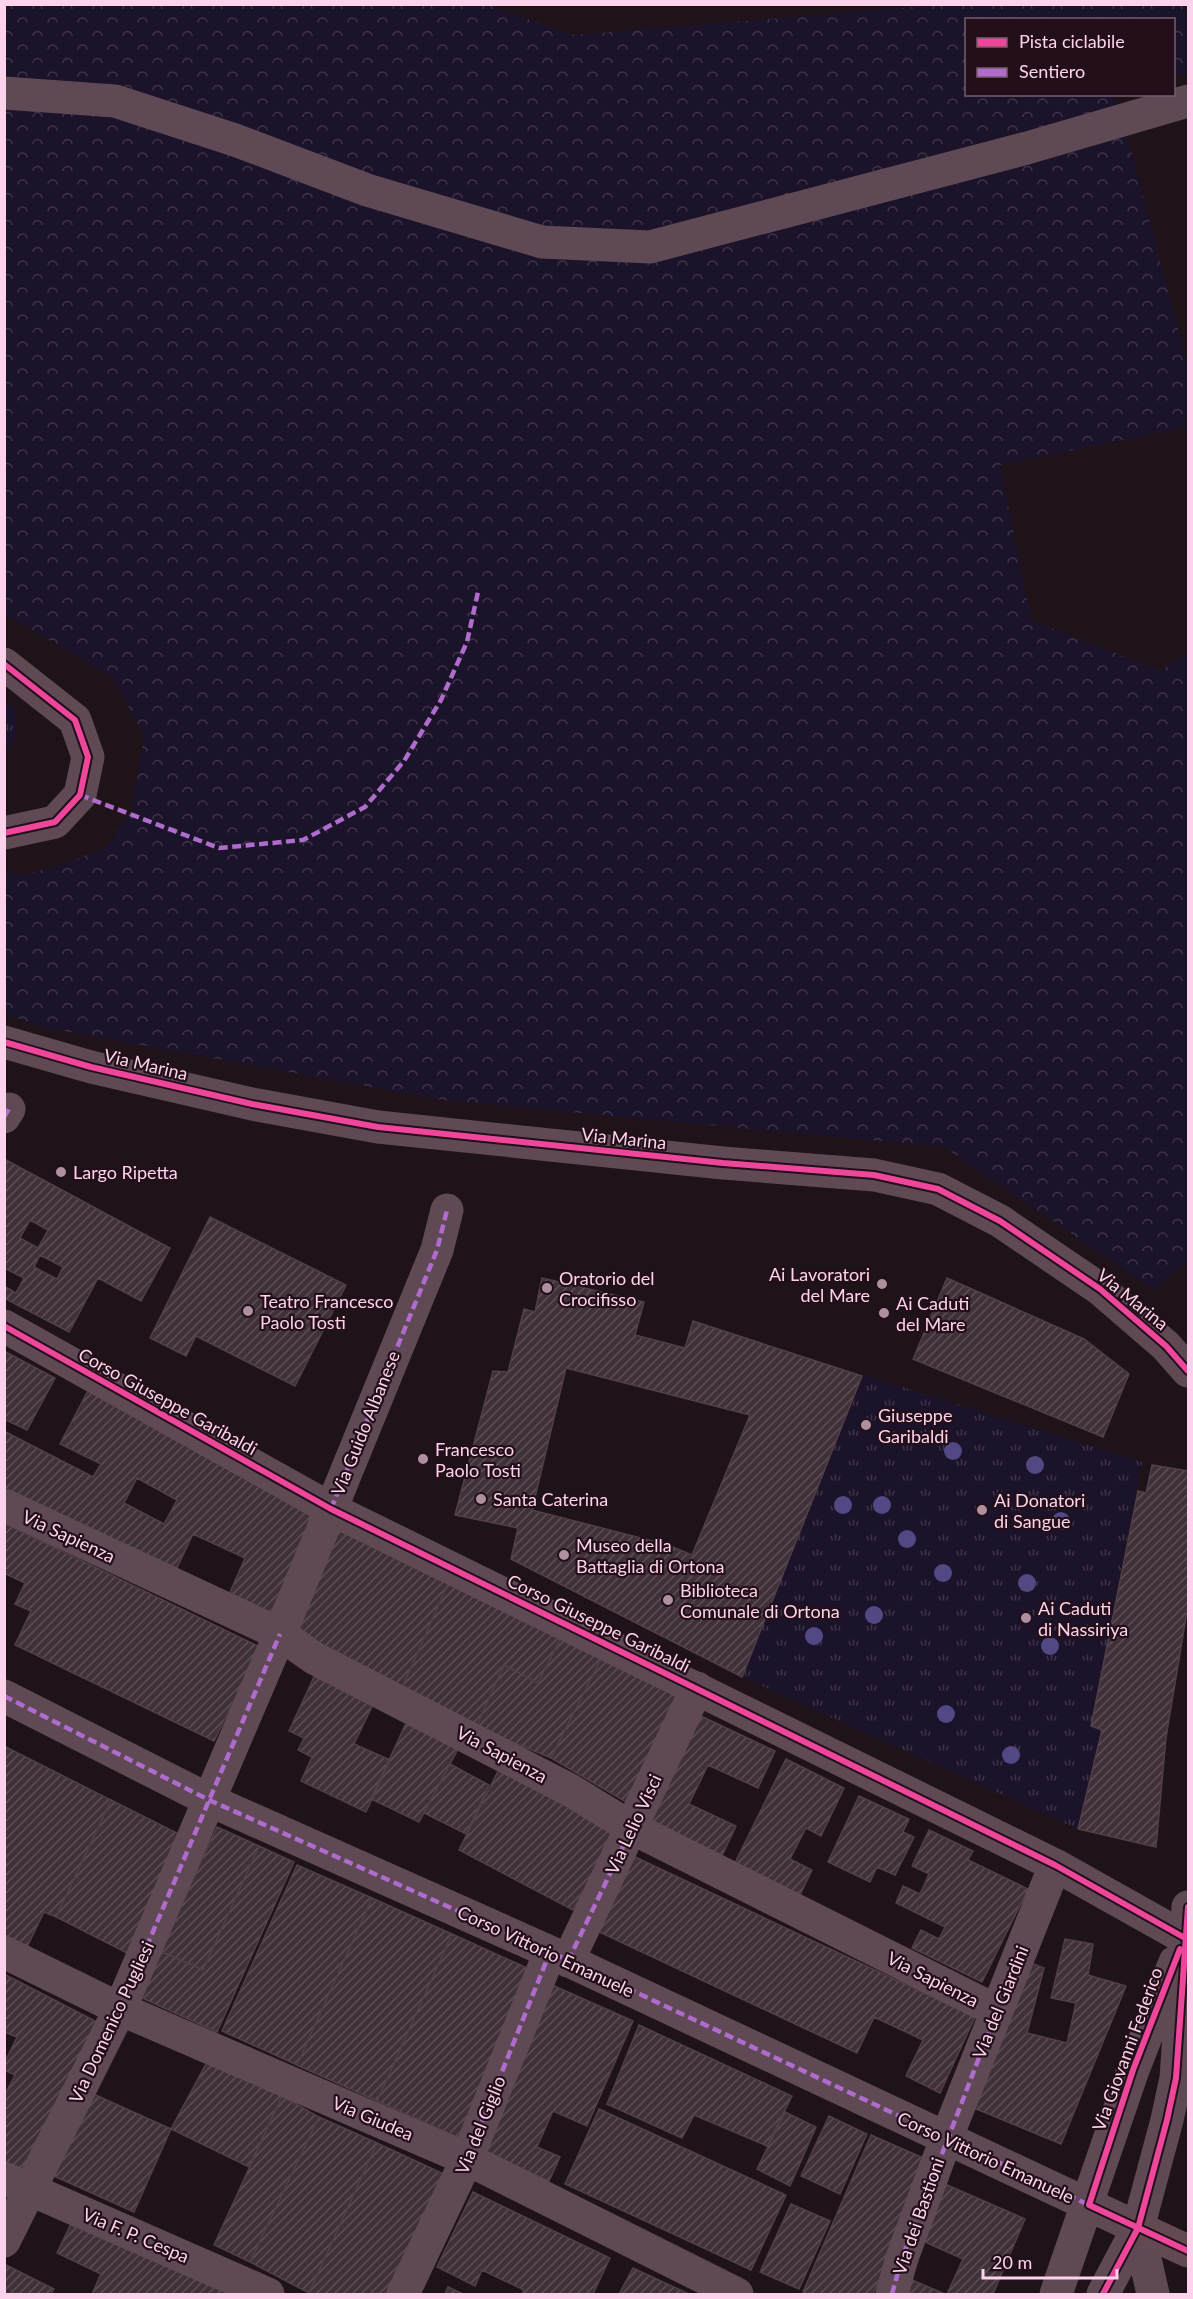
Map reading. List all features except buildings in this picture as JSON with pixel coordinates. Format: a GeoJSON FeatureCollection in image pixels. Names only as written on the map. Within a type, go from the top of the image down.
{"type":"FeatureCollection","features":[{"type":"Feature","properties":{"kind":"main road"},"geometry":{"type":"LineString","coordinates":[[1138,2228],[1188,2251]]}},
{"type":"Feature","properties":{"kind":"street"},"geometry":{"type":"LineString","coordinates":[[4,93],[115,101],[235,140],[367,190],[542,242],[650,247],[1027,148],[1188,101]]}},
{"type":"Feature","properties":{"kind":"street"},"geometry":{"type":"LineString","coordinates":[[4,664],[75,720],[88,757],[80,795],[55,822],[4,833]]}},
{"type":"Feature","properties":{"kind":"street","name":"Via Marina"},"geometry":{"type":"LineString","coordinates":[[4,1042],[91,1067],[252,1104],[378,1127],[723,1163],[874,1175],[938,1189],[1000,1221],[1100,1288],[1166,1346],[1188,1371]]}},
{"type":"Feature","properties":{"kind":"street","name":"Via Guido Albanese"},"geometry":{"type":"LineString","coordinates":[[209,1800],[280,1634],[437,1250],[447,1210]]}},
{"type":"Feature","properties":{"kind":"street","name":"Corso Giuseppe Garibaldi"},"geometry":{"type":"LineString","coordinates":[[4,1326],[331,1509],[1055,1865],[1186,1923]]}},
{"type":"Feature","properties":{"kind":"street","name":"Via Sapienza"},"geometry":{"type":"LineString","coordinates":[[4,1505],[280,1634],[314,1658],[518,1763],[632,1828],[997,2011]]}},
{"type":"Feature","properties":{"kind":"street","name":"Via Lelio Visci"},"geometry":{"type":"LineString","coordinates":[[559,1956],[632,1828],[697,1688]]}},
{"type":"Feature","properties":{"kind":"street","name":"Corso Vittorio Emanuele"},"geometry":{"type":"LineString","coordinates":[[4,1696],[209,1800],[559,1956],[1138,2228]]}},
{"type":"Feature","properties":{"kind":"street","name":"Via Domenico Pugliesi"},"geometry":{"type":"LineString","coordinates":[[4,2241],[17,2184],[120,2009],[209,1800]]}},
{"type":"Feature","properties":{"kind":"street","name":"Via del Giardini"},"geometry":{"type":"LineString","coordinates":[[946,2139],[1055,1865]]}},
{"type":"Feature","properties":{"kind":"street","name":"Via Giovanni Federico"},"geometry":{"type":"LineString","coordinates":[[1103,2295],[1138,2228],[1178,2118],[1176,2078],[1185,2016],[1186,1923]]}},
{"type":"Feature","properties":{"kind":"street","name":"Via Giovanni Federico"},"geometry":{"type":"LineString","coordinates":[[1056,2295],[1186,1923]]}},
{"type":"Feature","properties":{"kind":"street","name":"Via Giudea"},"geometry":{"type":"LineString","coordinates":[[4,1952],[120,2009],[467,2159],[737,2295]]}},
{"type":"Feature","properties":{"kind":"street","name":"Via del Giglio"},"geometry":{"type":"LineString","coordinates":[[403,2295],[559,1956]]}},
{"type":"Feature","properties":{"kind":"street","name":"Via dei Bastioni"},"geometry":{"type":"LineString","coordinates":[[892,2295],[902,2258],[946,2139]]}},
{"type":"Feature","properties":{"kind":"street","name":"Via F. P. Cespa"},"geometry":{"type":"LineString","coordinates":[[17,2184],[268,2295]]}},
{"type":"Feature","properties":{"kind":"street"},"geometry":{"type":"LineString","coordinates":[[1138,2228],[1154,2295]]}},
{"type":"Feature","properties":{"kind":"green space"},"geometry":{"type":"Polygon","coordinates":[[[5,5],[488,5],[574,35],[938,5],[1188,5],[1188,72],[1175,76],[1175,18],[965,18],[965,96],[1113,96],[1131,150],[1188,367],[1188,427],[1000,465],[1031,620],[1160,671],[1188,653],[1188,1259],[1154,1290],[944,1147],[442,1100],[42,1027],[5,1014],[5,872],[23,875],[65,864],[107,846],[132,810],[144,735],[112,677],[5,614],[5,5]]]}},
{"type":"Feature","properties":{"kind":"green space"},"geometry":{"type":"Polygon","coordinates":[[[5,702],[16,710],[17,721],[14,739],[5,752],[5,702]]]}},
{"type":"Feature","properties":{"kind":"green space"},"geometry":{"type":"Polygon","coordinates":[[[864,1375],[1142,1462],[1091,1726],[1102,1730],[1078,1829],[742,1677],[864,1375]]]}},
{"type":"Feature","properties":{"kind":"marked path"},"geometry":{"type":"LineString","coordinates":[[80,795],[219,848],[303,840],[365,807],[404,761],[441,700],[467,642],[478,592]]}},
{"type":"Feature","properties":{"kind":"marked path"},"geometry":{"type":"LineString","coordinates":[[4,1117],[9,1109]]}},
{"type":"Feature","properties":{"kind":"marked path"},"geometry":{"type":"LineString","coordinates":[[331,1509],[437,1250],[447,1210]]}},
{"type":"Feature","properties":{"kind":"marked path"},"geometry":{"type":"LineString","coordinates":[[120,2009],[280,1634]]}},
{"type":"Feature","properties":{"kind":"marked path"},"geometry":{"type":"LineString","coordinates":[[4,1696],[209,1800],[550,1952],[1089,2205]]}},
{"type":"Feature","properties":{"kind":"marked path"},"geometry":{"type":"LineString","coordinates":[[568,1961],[632,1828]]}},
{"type":"Feature","properties":{"kind":"marked path"},"geometry":{"type":"LineString","coordinates":[[467,2159],[550,1952]]}},
{"type":"Feature","properties":{"kind":"marked path"},"geometry":{"type":"LineString","coordinates":[[892,2294],[902,2258],[997,2011]]}},
{"type":"Feature","properties":{"kind":"cycle path"},"geometry":{"type":"LineString","coordinates":[[4,664],[75,720],[88,757],[80,795],[55,822],[4,833]]}},
{"type":"Feature","properties":{"kind":"cycle path"},"geometry":{"type":"LineString","coordinates":[[4,1042],[91,1067],[252,1104],[378,1127],[723,1163],[874,1175],[938,1189],[1000,1221],[1100,1289],[1166,1346],[1188,1371]]}},
{"type":"Feature","properties":{"kind":"cycle path"},"geometry":{"type":"LineString","coordinates":[[4,1326],[331,1509],[1055,1865],[1185,1938]]}},
{"type":"Feature","properties":{"kind":"cycle path"},"geometry":{"type":"LineString","coordinates":[[1103,2294],[1138,2228],[1167,2120],[1176,2078],[1188,1907]]}},
{"type":"Feature","properties":{"kind":"cycle path"},"geometry":{"type":"LineString","coordinates":[[1180,1949],[1133,2070],[1089,2205],[1188,2251]]}},
{"type":"Feature","properties":{"kind":"place","name":"Largo Ripetta"},"geometry":{"type":"Point","coordinates":[61,1172]}},
{"type":"Feature","properties":{"kind":"place","name":"Ai Lavoratori del Mare"},"geometry":{"type":"Point","coordinates":[882,1284]}},
{"type":"Feature","properties":{"kind":"place","name":"Oratorio del Crocifisso"},"geometry":{"type":"Point","coordinates":[547,1288]}},
{"type":"Feature","properties":{"kind":"place","name":"Teatro Francesco Paolo Tosti"},"geometry":{"type":"Point","coordinates":[248,1311]}},
{"type":"Feature","properties":{"kind":"place","name":"Ai Caduti del Mare"},"geometry":{"type":"Point","coordinates":[884,1313]}},
{"type":"Feature","properties":{"kind":"place","name":"Giuseppe Garibaldi"},"geometry":{"type":"Point","coordinates":[866,1425]}},
{"type":"Feature","properties":{"kind":"place","name":"Francesco Paolo Tosti"},"geometry":{"type":"Point","coordinates":[423,1459]}},
{"type":"Feature","properties":{"kind":"place","name":"Santa Caterina"},"geometry":{"type":"Point","coordinates":[481,1499]}},
{"type":"Feature","properties":{"kind":"place","name":"Ai Donatori di Sangue"},"geometry":{"type":"Point","coordinates":[982,1510]}},
{"type":"Feature","properties":{"kind":"place","name":"Museo della Battaglia di Ortona"},"geometry":{"type":"Point","coordinates":[564,1555]}},
{"type":"Feature","properties":{"kind":"place","name":"Biblioteca Comunale di Ortona"},"geometry":{"type":"Point","coordinates":[668,1600]}},
{"type":"Feature","properties":{"kind":"place","name":"Ai Caduti di Nassiriya"},"geometry":{"type":"Point","coordinates":[1026,1618]}}]}
